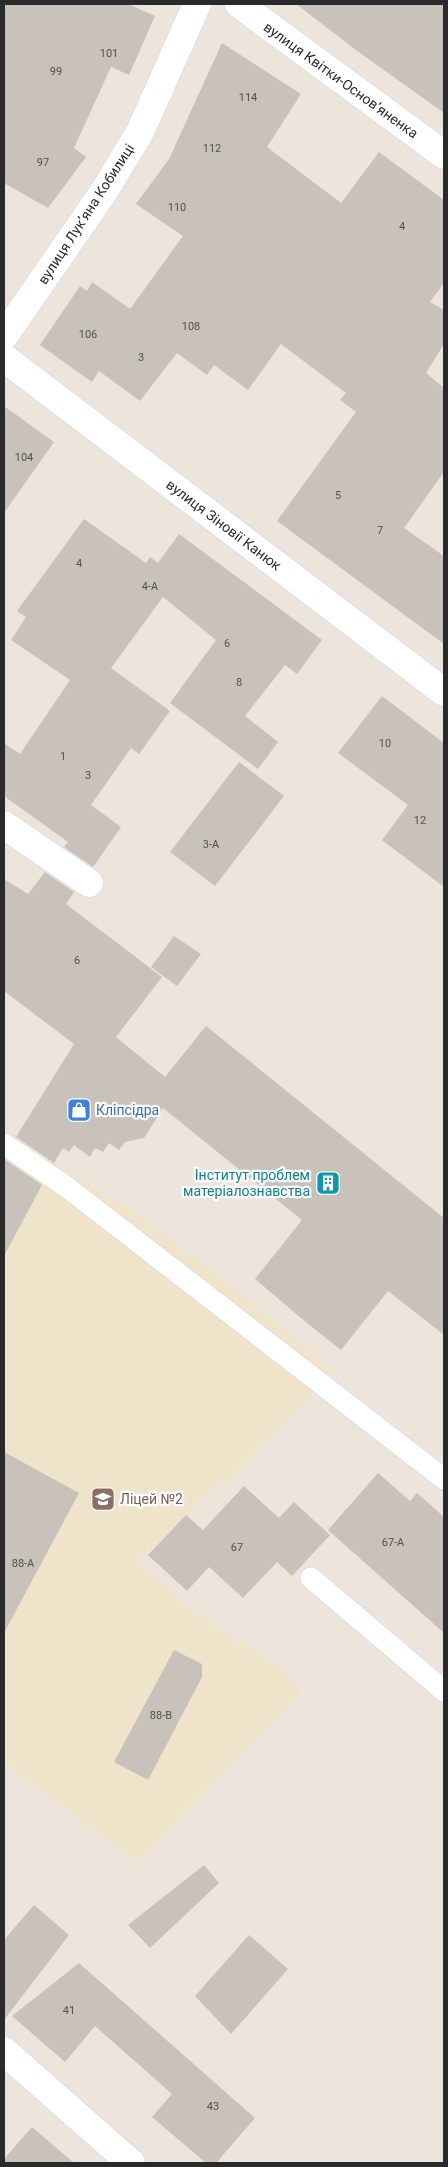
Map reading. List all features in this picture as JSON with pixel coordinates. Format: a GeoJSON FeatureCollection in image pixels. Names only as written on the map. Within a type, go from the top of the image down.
{"type":"FeatureCollection","features":[{"type":"Feature","properties":{"kind":"street","name":"вулиця Лукʼяна Кобилиці"},"geometry":{"type":"LineString","coordinates":[[4,336],[105,190],[140,132],[197,4]]}},
{"type":"Feature","properties":{"kind":"street","name":"вулиця Квітки-Основʼяненка"},"geometry":{"type":"LineString","coordinates":[[239,4],[444,155]]}},
{"type":"Feature","properties":{"kind":"street","name":"вулиця Зіновії Канюк"},"geometry":{"type":"LineString","coordinates":[[4,358],[444,692]]}},
{"type":"Feature","properties":{"kind":"street"},"geometry":{"type":"LineString","coordinates":[[4,825],[89,883]]}},
{"type":"Feature","properties":{"kind":"street"},"geometry":{"type":"LineString","coordinates":[[4,2051],[131,2163]]}},
{"type":"Feature","properties":{"kind":"lane"},"geometry":{"type":"LineString","coordinates":[[4,1144],[68,1188],[444,1479]]}},
{"type":"Feature","properties":{"kind":"lane"},"geometry":{"type":"LineString","coordinates":[[311,1578],[444,1691]]}},
{"type":"Feature","properties":{"kind":"shaded area","name":"Ліцей №2"},"geometry":{"type":"Polygon","coordinates":[[[4,1131],[130,1210],[215,1273],[330,1369],[307,1399],[227,1483],[219,1483],[138,1563],[199,1616],[275,1664],[301,1691],[138,1862],[4,1762],[4,1131]]]}},
{"type":"Feature","properties":{"kind":"building"},"geometry":{"type":"Polygon","coordinates":[[[4,4],[128,4],[155,16],[129,75],[111,67],[74,148],[86,157],[48,208],[4,183],[4,4]]]}},
{"type":"Feature","properties":{"kind":"building"},"geometry":{"type":"Polygon","coordinates":[[[296,4],[444,4],[444,113],[356,50],[296,4]]]}},
{"type":"Feature","properties":{"kind":"building"},"geometry":{"type":"Polygon","coordinates":[[[222,43],[301,94],[267,147],[341,203],[379,152],[444,200],[444,283],[430,302],[444,310],[444,344],[426,373],[444,388],[444,472],[404,528],[444,556],[444,644],[277,521],[356,412],[340,400],[346,393],[281,344],[248,390],[214,365],[207,375],[177,353],[140,401],[99,371],[92,382],[40,345],[80,286],[87,291],[92,282],[130,309],[183,236],[136,204],[169,159],[222,43]]]}},
{"type":"Feature","properties":{"kind":"building"},"geometry":{"type":"Polygon","coordinates":[[[4,406],[54,442],[4,513],[4,406]]]}},
{"type":"Feature","properties":{"kind":"building"},"geometry":{"type":"Polygon","coordinates":[[[84,519],[146,563],[150,557],[158,563],[179,534],[322,640],[297,674],[285,665],[245,716],[278,742],[258,769],[170,703],[216,640],[163,597],[111,668],[170,711],[139,754],[131,748],[91,805],[121,827],[93,867],[64,847],[68,842],[4,796],[4,743],[20,754],[70,680],[11,640],[26,617],[17,611],[84,519]]]}},
{"type":"Feature","properties":{"kind":"building"},"geometry":{"type":"Polygon","coordinates":[[[382,696],[444,743],[444,887],[382,840],[408,805],[338,753],[382,696]]]}},
{"type":"Feature","properties":{"kind":"building"},"geometry":{"type":"Polygon","coordinates":[[[239,762],[284,796],[215,886],[170,852],[239,762]]]}},
{"type":"Feature","properties":{"kind":"building"},"geometry":{"type":"Polygon","coordinates":[[[45,872],[74,892],[66,904],[162,977],[116,1037],[165,1077],[206,1026],[444,1218],[444,1335],[388,1291],[341,1350],[307,1323],[255,1279],[302,1220],[163,1108],[144,1138],[125,1142],[119,1150],[109,1143],[103,1152],[95,1148],[90,1157],[74,1145],[69,1152],[63,1148],[54,1163],[16,1137],[74,1044],[4,991],[4,879],[28,894],[45,872]]]}},
{"type":"Feature","properties":{"kind":"building"},"geometry":{"type":"Polygon","coordinates":[[[174,936],[201,954],[177,986],[151,967],[174,936]]]}},
{"type":"Feature","properties":{"kind":"building"},"geometry":{"type":"Polygon","coordinates":[[[4,1159],[42,1185],[4,1256],[4,1159]]]}},
{"type":"Feature","properties":{"kind":"building"},"geometry":{"type":"Polygon","coordinates":[[[4,1452],[79,1493],[4,1633],[4,1452]]]}},
{"type":"Feature","properties":{"kind":"building"},"geometry":{"type":"Polygon","coordinates":[[[378,1473],[410,1501],[417,1493],[444,1517],[444,1633],[328,1530],[378,1473]]]}},
{"type":"Feature","properties":{"kind":"building"},"geometry":{"type":"Polygon","coordinates":[[[244,1486],[279,1518],[294,1502],[330,1535],[292,1576],[277,1562],[243,1598],[209,1567],[187,1591],[148,1555],[186,1515],[203,1530],[244,1486]]]}},
{"type":"Feature","properties":{"kind":"building"},"geometry":{"type":"Polygon","coordinates":[[[174,1650],[202,1664],[202,1677],[148,1780],[114,1762],[174,1650]]]}},
{"type":"Feature","properties":{"kind":"building"},"geometry":{"type":"Polygon","coordinates":[[[204,1865],[219,1883],[150,1948],[128,1925],[204,1865]]]}},
{"type":"Feature","properties":{"kind":"building"},"geometry":{"type":"Polygon","coordinates":[[[34,1905],[69,1935],[4,2020],[4,1940],[34,1905]]]}},
{"type":"Feature","properties":{"kind":"building"},"geometry":{"type":"Polygon","coordinates":[[[249,1935],[288,1969],[231,2034],[195,1996],[249,1935]]]}},
{"type":"Feature","properties":{"kind":"building"},"geometry":{"type":"Polygon","coordinates":[[[79,1963],[255,2118],[216,2163],[206,2163],[152,2117],[172,2094],[95,2026],[65,2062],[12,2016],[79,1963]]]}},
{"type":"Feature","properties":{"kind":"building"},"geometry":{"type":"Polygon","coordinates":[[[32,2127],[74,2163],[4,2163],[4,2159],[32,2127]]]}},
{"type":"Feature","properties":{"kind":"place","name":"Кліпсідра"},"geometry":{"type":"Point","coordinates":[79,1110]}},
{"type":"Feature","properties":{"kind":"place","name":"Інститут проблем матеріалознавства"},"geometry":{"type":"Point","coordinates":[328,1183]}},
{"type":"Feature","properties":{"kind":"place","name":"Ліцей №2"},"geometry":{"type":"Point","coordinates":[103,1499]}}]}
